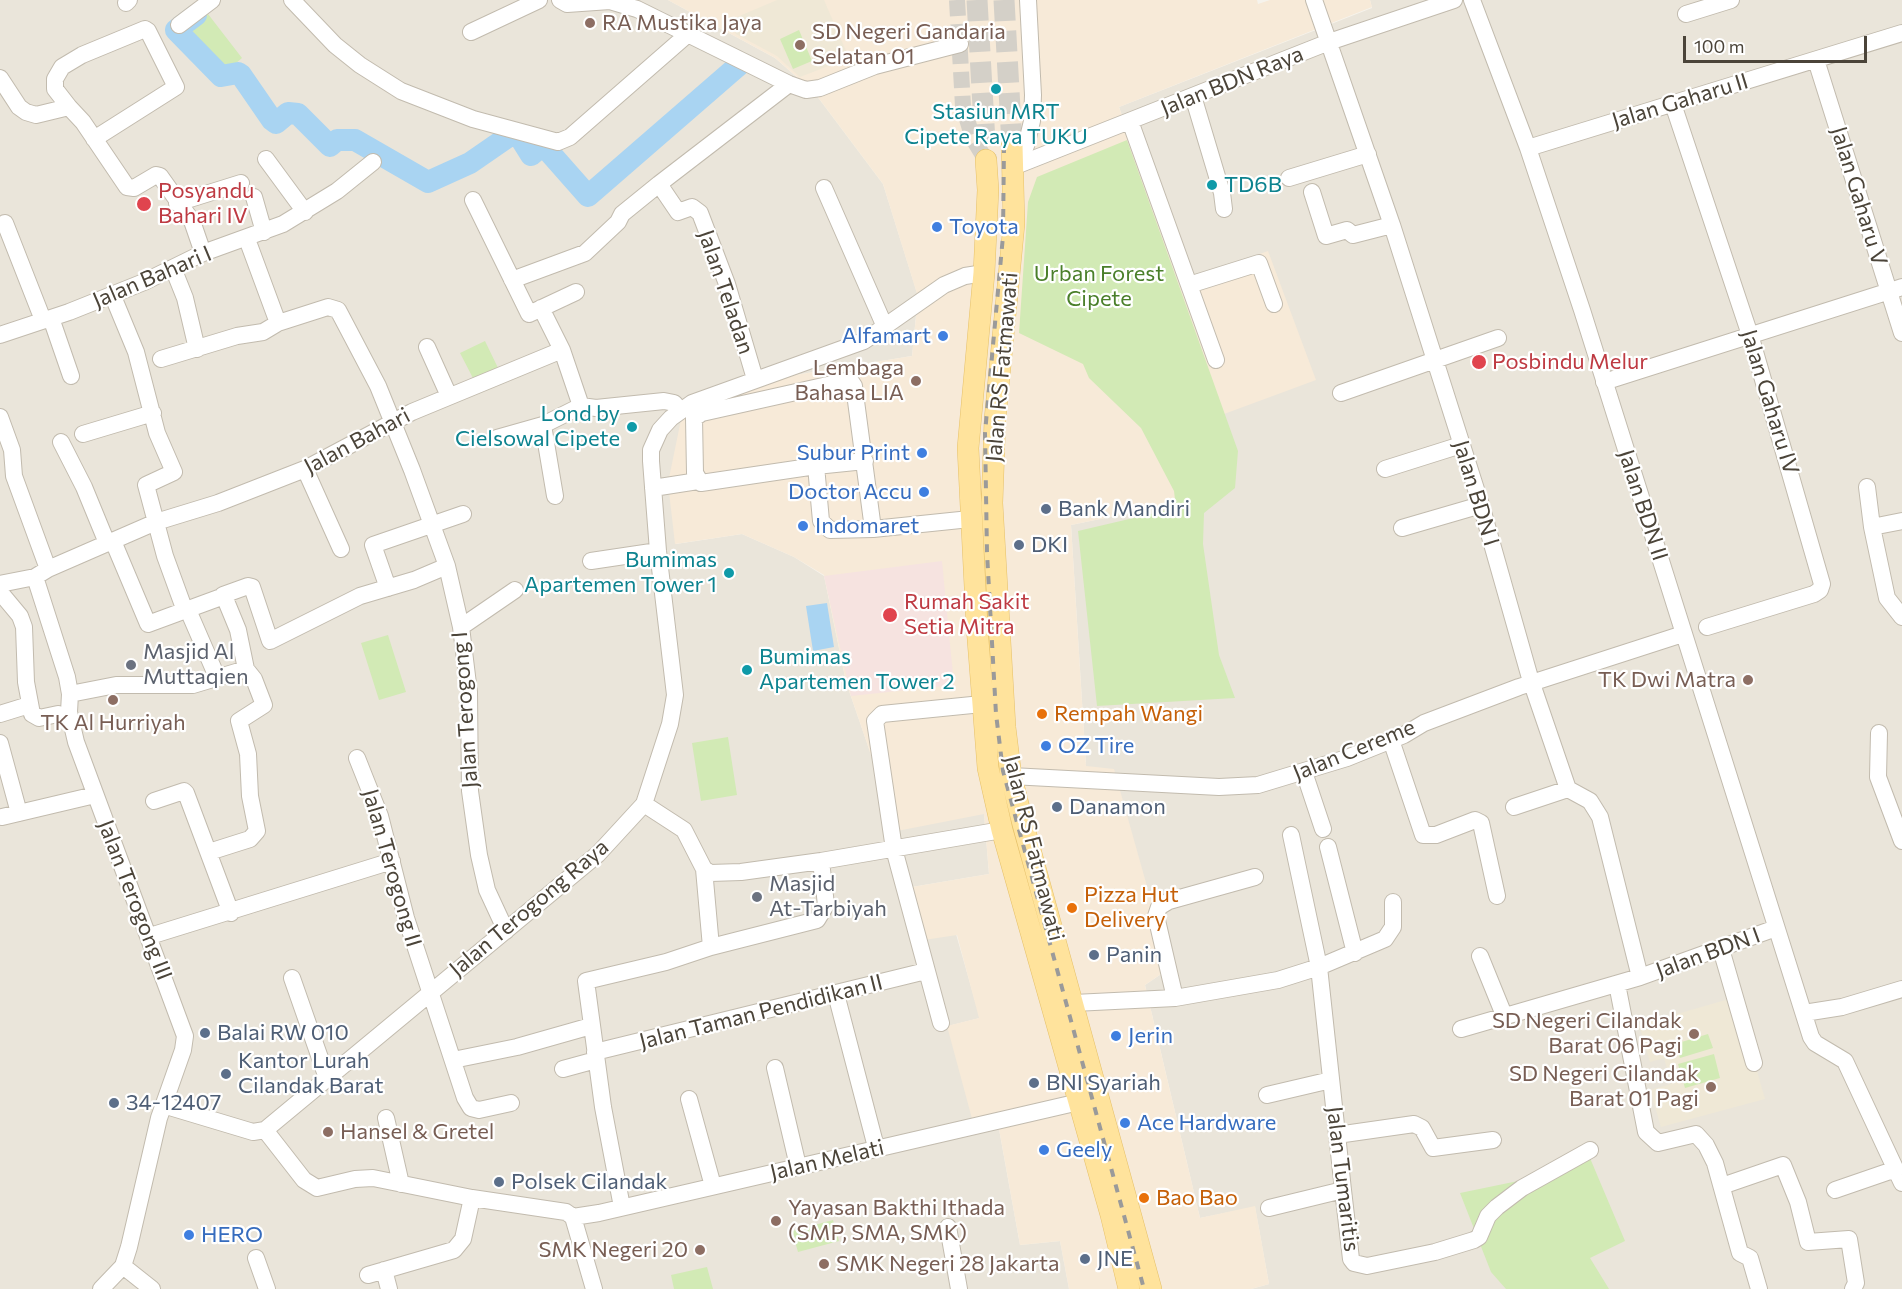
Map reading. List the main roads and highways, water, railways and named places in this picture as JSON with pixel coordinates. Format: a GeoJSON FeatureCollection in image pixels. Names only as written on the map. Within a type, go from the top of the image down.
{"type":"FeatureCollection","features":[{"type":"Feature","properties":{"kind":"main road","name":"Jalan RS Fatmawati"},"geometry":{"type":"LineString","coordinates":[[1012,157],[1014,224],[995,419],[992,503],[1001,675],[1011,776],[1151,1289]]}},
{"type":"Feature","properties":{"kind":"main road","name":"Jalan RS Fatmawati"},"geometry":{"type":"LineString","coordinates":[[986,160],[988,190],[984,273],[969,424],[970,515],[988,768],[1002,830],[1079,1101],[1129,1289]]}},
{"type":"Feature","properties":{"kind":"main road"},"geometry":{"type":"LineString","coordinates":[[1027,917],[1048,911]]}},
{"type":"Feature","properties":{"kind":"water"},"geometry":{"type":"Polygon","coordinates":[[[827,603],[834,647],[813,651],[806,606],[827,603]]]}},
{"type":"Feature","properties":{"kind":"waterway"},"geometry":{"type":"LineString","coordinates":[[196,15],[176,30],[221,76],[238,73],[241,75],[276,123],[288,113],[298,114],[330,146],[337,140],[355,140],[428,182],[470,163],[512,134],[521,139],[531,155],[543,145],[588,196],[739,65]]}},
{"type":"Feature","properties":{"kind":"tunnel"},"geometry":{"type":"LineString","coordinates":[[957,0],[963,106],[973,139],[986,160]]}},
{"type":"Feature","properties":{"kind":"tunnel"},"geometry":{"type":"LineString","coordinates":[[977,0],[986,160]]}},
{"type":"Feature","properties":{"kind":"tunnel"},"geometry":{"type":"LineString","coordinates":[[1004,0],[1012,145]]}},
{"type":"Feature","properties":{"kind":"railway"},"geometry":{"type":"LineString","coordinates":[[1004,145],[1003,236],[985,433],[987,553],[996,714],[1003,771],[1144,1289]]}},
{"type":"Feature","properties":{"kind":"place","name":"RA Mustika Jaya"},"geometry":{"type":"Point","coordinates":[590,23]}},
{"type":"Feature","properties":{"kind":"place","name":"SD Negeri Gandaria Selatan 01"},"geometry":{"type":"Point","coordinates":[800,45]}},
{"type":"Feature","properties":{"kind":"place","name":"Stasiun MRT Cipete Raya TUKU"},"geometry":{"type":"Point","coordinates":[996,89]}},
{"type":"Feature","properties":{"kind":"place","name":"TD6B"},"geometry":{"type":"Point","coordinates":[1212,185]}},
{"type":"Feature","properties":{"kind":"place","name":"Posyandu Bahari IV"},"geometry":{"type":"Point","coordinates":[144,204]}},
{"type":"Feature","properties":{"kind":"place","name":"Toyota"},"geometry":{"type":"Point","coordinates":[937,227]}},
{"type":"Feature","properties":{"kind":"place","name":"Alfamart"},"geometry":{"type":"Point","coordinates":[943,336]}},
{"type":"Feature","properties":{"kind":"place","name":"Posbindu Melur"},"geometry":{"type":"Point","coordinates":[1479,362]}},
{"type":"Feature","properties":{"kind":"place","name":"Lembaga Bahasa LIA"},"geometry":{"type":"Point","coordinates":[916,381]}},
{"type":"Feature","properties":{"kind":"place","name":"Lond by Cielsowal Cipete"},"geometry":{"type":"Point","coordinates":[632,427]}},
{"type":"Feature","properties":{"kind":"place","name":"Subur Print"},"geometry":{"type":"Point","coordinates":[922,453]}},
{"type":"Feature","properties":{"kind":"place","name":"Doctor Accu"},"geometry":{"type":"Point","coordinates":[924,492]}},
{"type":"Feature","properties":{"kind":"place","name":"Bank Mandiri"},"geometry":{"type":"Point","coordinates":[1046,509]}},
{"type":"Feature","properties":{"kind":"place","name":"Indomaret"},"geometry":{"type":"Point","coordinates":[803,526]}},
{"type":"Feature","properties":{"kind":"place","name":"DKI"},"geometry":{"type":"Point","coordinates":[1019,545]}},
{"type":"Feature","properties":{"kind":"place","name":"Bumimas Apartemen Tower 1"},"geometry":{"type":"Point","coordinates":[729,573]}},
{"type":"Feature","properties":{"kind":"place","name":"Rumah Sakit Setia Mitra"},"geometry":{"type":"Point","coordinates":[890,615]}},
{"type":"Feature","properties":{"kind":"place","name":"Masjid Al Muttaqien"},"geometry":{"type":"Point","coordinates":[131,665]}},
{"type":"Feature","properties":{"kind":"place","name":"Bumimas Apartemen Tower 2"},"geometry":{"type":"Point","coordinates":[747,670]}},
{"type":"Feature","properties":{"kind":"place","name":"TK Dwi Matra"},"geometry":{"type":"Point","coordinates":[1748,680]}},
{"type":"Feature","properties":{"kind":"place","name":"TK Al Hurriyah"},"geometry":{"type":"Point","coordinates":[113,700]}},
{"type":"Feature","properties":{"kind":"place","name":"Rempah Wangi"},"geometry":{"type":"Point","coordinates":[1042,714]}},
{"type":"Feature","properties":{"kind":"place","name":"OZ Tire"},"geometry":{"type":"Point","coordinates":[1046,746]}},
{"type":"Feature","properties":{"kind":"place","name":"Danamon"},"geometry":{"type":"Point","coordinates":[1057,807]}},
{"type":"Feature","properties":{"kind":"place","name":"Masjid At-Tarbiyah"},"geometry":{"type":"Point","coordinates":[757,897]}},
{"type":"Feature","properties":{"kind":"place","name":"Pizza Hut Delivery"},"geometry":{"type":"Point","coordinates":[1072,908]}},
{"type":"Feature","properties":{"kind":"place","name":"Panin"},"geometry":{"type":"Point","coordinates":[1094,955]}},
{"type":"Feature","properties":{"kind":"place","name":"Balai RW 010"},"geometry":{"type":"Point","coordinates":[205,1033]}},
{"type":"Feature","properties":{"kind":"place","name":"SD Negeri Cilandak Barat 06 Pagi"},"geometry":{"type":"Point","coordinates":[1694,1034]}},
{"type":"Feature","properties":{"kind":"place","name":"Jerin"},"geometry":{"type":"Point","coordinates":[1116,1036]}},
{"type":"Feature","properties":{"kind":"place","name":"Kantor Lurah Cilandak Barat"},"geometry":{"type":"Point","coordinates":[226,1074]}},
{"type":"Feature","properties":{"kind":"place","name":"BNI Syariah"},"geometry":{"type":"Point","coordinates":[1034,1083]}},
{"type":"Feature","properties":{"kind":"place","name":"SD Negeri Cilandak Barat 01 Pagi"},"geometry":{"type":"Point","coordinates":[1711,1087]}},
{"type":"Feature","properties":{"kind":"place","name":"34-12407"},"geometry":{"type":"Point","coordinates":[114,1103]}},
{"type":"Feature","properties":{"kind":"place","name":"Ace Hardware"},"geometry":{"type":"Point","coordinates":[1125,1123]}},
{"type":"Feature","properties":{"kind":"place","name":"Hansel & Gretel"},"geometry":{"type":"Point","coordinates":[328,1132]}},
{"type":"Feature","properties":{"kind":"place","name":"Geely"},"geometry":{"type":"Point","coordinates":[1044,1150]}},
{"type":"Feature","properties":{"kind":"place","name":"Polsek Cilandak"},"geometry":{"type":"Point","coordinates":[499,1182]}},
{"type":"Feature","properties":{"kind":"place","name":"Bao Bao"},"geometry":{"type":"Point","coordinates":[1144,1198]}},
{"type":"Feature","properties":{"kind":"place","name":"Yayasan Bakthi Ithada (SMP, SMA, SMK)"},"geometry":{"type":"Point","coordinates":[776,1221]}},
{"type":"Feature","properties":{"kind":"place","name":"HERO"},"geometry":{"type":"Point","coordinates":[189,1235]}},
{"type":"Feature","properties":{"kind":"place","name":"SMK Negeri 20"},"geometry":{"type":"Point","coordinates":[700,1250]}},
{"type":"Feature","properties":{"kind":"place","name":"JNE"},"geometry":{"type":"Point","coordinates":[1085,1259]}},
{"type":"Feature","properties":{"kind":"place","name":"SMK Negeri 28 Jakarta"},"geometry":{"type":"Point","coordinates":[824,1264]}},
{"type":"Feature","properties":{"kind":"park label","name":"Urban Forest Cipete"},"geometry":{"type":"Point","coordinates":[1099,286]}}]}
